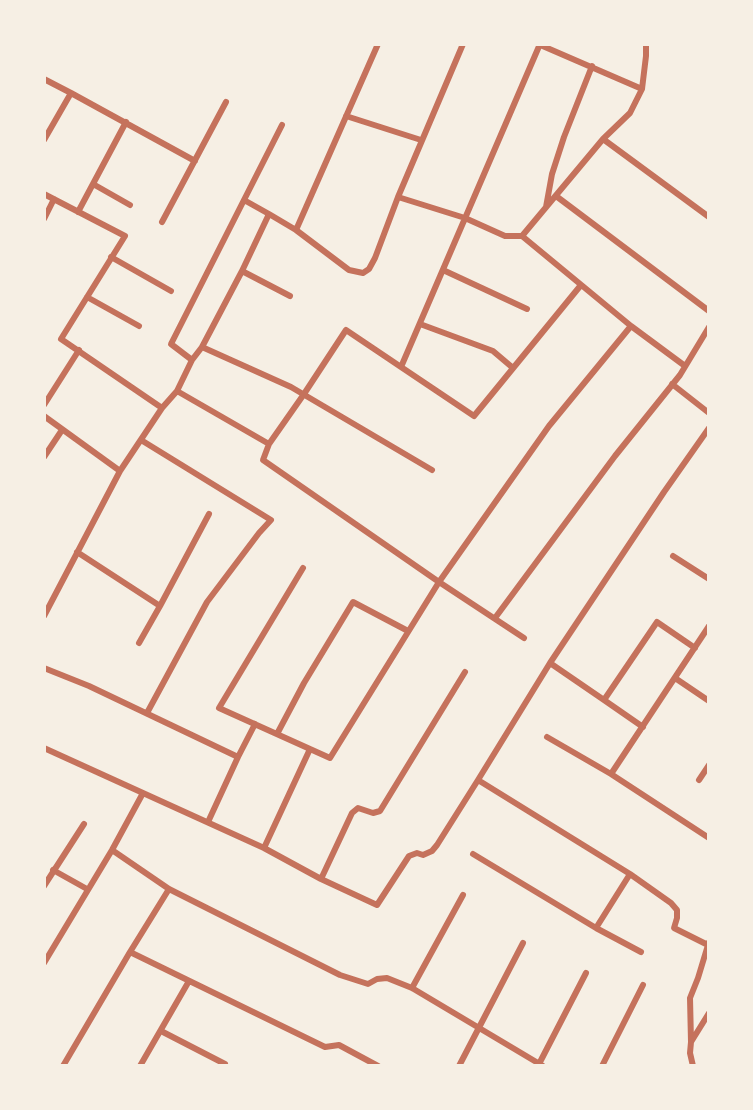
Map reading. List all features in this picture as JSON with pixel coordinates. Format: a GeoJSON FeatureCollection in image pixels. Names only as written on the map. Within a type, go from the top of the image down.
{"type":"FeatureCollection","features":[{"type":"Feature","properties":{"kind":"street"},"geometry":{"type":"LineString","coordinates":[[296,230],[378,44]]}},
{"type":"Feature","properties":{"kind":"street"},"geometry":{"type":"LineString","coordinates":[[244,200],[296,230],[349,270],[363,273],[369,269],[463,44]]}},
{"type":"Feature","properties":{"kind":"street"},"geometry":{"type":"LineString","coordinates":[[401,367],[539,44],[642,89]]}},
{"type":"Feature","properties":{"kind":"street"},"geometry":{"type":"LineString","coordinates":[[522,236],[603,139],[631,113],[642,89],[646,44]]}},
{"type":"Feature","properties":{"kind":"street"},"geometry":{"type":"LineString","coordinates":[[545,209],[552,174],[564,137],[592,66]]}},
{"type":"Feature","properties":{"kind":"street"},"geometry":{"type":"LineString","coordinates":[[44,79],[195,161]]}},
{"type":"Feature","properties":{"kind":"street"},"geometry":{"type":"LineString","coordinates":[[44,141],[71,93]]}},
{"type":"Feature","properties":{"kind":"street"},"geometry":{"type":"LineString","coordinates":[[162,222],[226,102]]}},
{"type":"Feature","properties":{"kind":"street"},"geometry":{"type":"LineString","coordinates":[[346,116],[421,140]]}},
{"type":"Feature","properties":{"kind":"street"},"geometry":{"type":"LineString","coordinates":[[78,212],[126,122]]}},
{"type":"Feature","properties":{"kind":"street"},"geometry":{"type":"LineString","coordinates":[[192,360],[172,344],[282,125]]}},
{"type":"Feature","properties":{"kind":"street"},"geometry":{"type":"LineString","coordinates":[[603,139],[709,217]]}},
{"type":"Feature","properties":{"kind":"street"},"geometry":{"type":"LineString","coordinates":[[93,184],[130,205]]}},
{"type":"Feature","properties":{"kind":"street"},"geometry":{"type":"LineString","coordinates":[[44,194],[125,236],[61,339],[162,408]]}},
{"type":"Feature","properties":{"kind":"street"},"geometry":{"type":"LineString","coordinates":[[556,196],[709,311]]}},
{"type":"Feature","properties":{"kind":"street"},"geometry":{"type":"LineString","coordinates":[[398,197],[465,218],[505,236],[522,236],[631,326],[685,366]]}},
{"type":"Feature","properties":{"kind":"street"},"geometry":{"type":"LineString","coordinates":[[44,219],[54,200]]}},
{"type":"Feature","properties":{"kind":"street"},"geometry":{"type":"LineString","coordinates":[[44,616],[120,471],[162,408],[177,391],[192,360],[202,347],[269,214]]}},
{"type":"Feature","properties":{"kind":"street"},"geometry":{"type":"LineString","coordinates":[[111,257],[171,291]]}},
{"type":"Feature","properties":{"kind":"street"},"geometry":{"type":"LineString","coordinates":[[443,270],[527,309]]}},
{"type":"Feature","properties":{"kind":"street"},"geometry":{"type":"LineString","coordinates":[[242,271],[290,296]]}},
{"type":"Feature","properties":{"kind":"street"},"geometry":{"type":"LineString","coordinates":[[524,638],[262,460],[269,444],[346,330],[474,416],[581,285]]}},
{"type":"Feature","properties":{"kind":"street"},"geometry":{"type":"LineString","coordinates":[[87,297],[139,326]]}},
{"type":"Feature","properties":{"kind":"street"},"geometry":{"type":"LineString","coordinates":[[420,324],[493,351],[513,368]]}},
{"type":"Feature","properties":{"kind":"street"},"geometry":{"type":"LineString","coordinates":[[303,568],[219,708],[330,758],[439,582],[549,426],[631,326]]}},
{"type":"Feature","properties":{"kind":"street"},"geometry":{"type":"LineString","coordinates":[[495,618],[672,384],[709,329]]}},
{"type":"Feature","properties":{"kind":"street"},"geometry":{"type":"LineString","coordinates":[[202,347],[291,387],[432,470]]}},
{"type":"Feature","properties":{"kind":"street"},"geometry":{"type":"LineString","coordinates":[[44,405],[79,350]]}},
{"type":"Feature","properties":{"kind":"street"},"geometry":{"type":"LineString","coordinates":[[672,384],[709,413]]}},
{"type":"Feature","properties":{"kind":"street"},"geometry":{"type":"LineString","coordinates":[[177,391],[269,444]]}},
{"type":"Feature","properties":{"kind":"street"},"geometry":{"type":"LineString","coordinates":[[44,416],[120,471]]}},
{"type":"Feature","properties":{"kind":"street"},"geometry":{"type":"LineString","coordinates":[[44,748],[264,848],[377,905],[409,856],[432,851],[550,663],[709,428]]}},
{"type":"Feature","properties":{"kind":"street"},"geometry":{"type":"LineString","coordinates":[[44,457],[62,430]]}},
{"type":"Feature","properties":{"kind":"street"},"geometry":{"type":"LineString","coordinates":[[141,440],[271,520],[207,601],[147,713]]}},
{"type":"Feature","properties":{"kind":"street"},"geometry":{"type":"LineString","coordinates":[[139,643],[209,514]]}},
{"type":"Feature","properties":{"kind":"street"},"geometry":{"type":"LineString","coordinates":[[77,552],[160,606]]}},
{"type":"Feature","properties":{"kind":"street"},"geometry":{"type":"LineString","coordinates":[[673,556],[709,579]]}},
{"type":"Feature","properties":{"kind":"street"},"geometry":{"type":"LineString","coordinates":[[277,734],[353,602],[408,632]]}},
{"type":"Feature","properties":{"kind":"street"},"geometry":{"type":"LineString","coordinates":[[604,700],[657,622],[695,648]]}},
{"type":"Feature","properties":{"kind":"street"},"geometry":{"type":"LineString","coordinates":[[611,774],[709,626]]}},
{"type":"Feature","properties":{"kind":"street"},"geometry":{"type":"LineString","coordinates":[[550,663],[643,727]]}},
{"type":"Feature","properties":{"kind":"street"},"geometry":{"type":"LineString","coordinates":[[44,668],[89,686],[238,757]]}},
{"type":"Feature","properties":{"kind":"street"},"geometry":{"type":"LineString","coordinates":[[320,878],[352,813],[358,808],[373,813],[380,811],[465,672]]}},
{"type":"Feature","properties":{"kind":"street"},"geometry":{"type":"LineString","coordinates":[[675,678],[709,701]]}},
{"type":"Feature","properties":{"kind":"street"},"geometry":{"type":"LineString","coordinates":[[208,822],[255,724]]}},
{"type":"Feature","properties":{"kind":"street"},"geometry":{"type":"LineString","coordinates":[[547,737],[611,774],[709,838]]}},
{"type":"Feature","properties":{"kind":"street"},"geometry":{"type":"LineString","coordinates":[[264,848],[310,749]]}},
{"type":"Feature","properties":{"kind":"street"},"geometry":{"type":"LineString","coordinates":[[699,780],[709,765]]}},
{"type":"Feature","properties":{"kind":"street"},"geometry":{"type":"LineString","coordinates":[[478,780],[630,874],[671,903],[677,910],[674,928],[708,944],[690,998],[690,1053],[693,1066]]}},
{"type":"Feature","properties":{"kind":"street"},"geometry":{"type":"LineString","coordinates":[[44,963],[144,793]]}},
{"type":"Feature","properties":{"kind":"street"},"geometry":{"type":"LineString","coordinates":[[44,886],[84,824]]}},
{"type":"Feature","properties":{"kind":"street"},"geometry":{"type":"LineString","coordinates":[[112,850],[169,889],[320,966],[354,981],[368,984],[387,978],[412,988],[541,1065],[586,972]]}},
{"type":"Feature","properties":{"kind":"street"},"geometry":{"type":"LineString","coordinates":[[473,854],[641,952]]}},
{"type":"Feature","properties":{"kind":"street"},"geometry":{"type":"LineString","coordinates":[[53,870],[87,889]]}},
{"type":"Feature","properties":{"kind":"street"},"geometry":{"type":"LineString","coordinates":[[596,928],[630,874]]}},
{"type":"Feature","properties":{"kind":"street"},"geometry":{"type":"LineString","coordinates":[[63,1066],[169,889]]}},
{"type":"Feature","properties":{"kind":"street"},"geometry":{"type":"LineString","coordinates":[[412,988],[463,895]]}},
{"type":"Feature","properties":{"kind":"street"},"geometry":{"type":"LineString","coordinates":[[459,1066],[523,943]]}},
{"type":"Feature","properties":{"kind":"street"},"geometry":{"type":"LineString","coordinates":[[130,952],[325,1047],[339,1045],[378,1066]]}},
{"type":"Feature","properties":{"kind":"street"},"geometry":{"type":"LineString","coordinates":[[140,1066],[189,981]]}},
{"type":"Feature","properties":{"kind":"street"},"geometry":{"type":"LineString","coordinates":[[602,1066],[643,985]]}},
{"type":"Feature","properties":{"kind":"street"},"geometry":{"type":"LineString","coordinates":[[691,1042],[709,1013]]}},
{"type":"Feature","properties":{"kind":"street"},"geometry":{"type":"LineString","coordinates":[[161,1031],[226,1065]]}}]}
